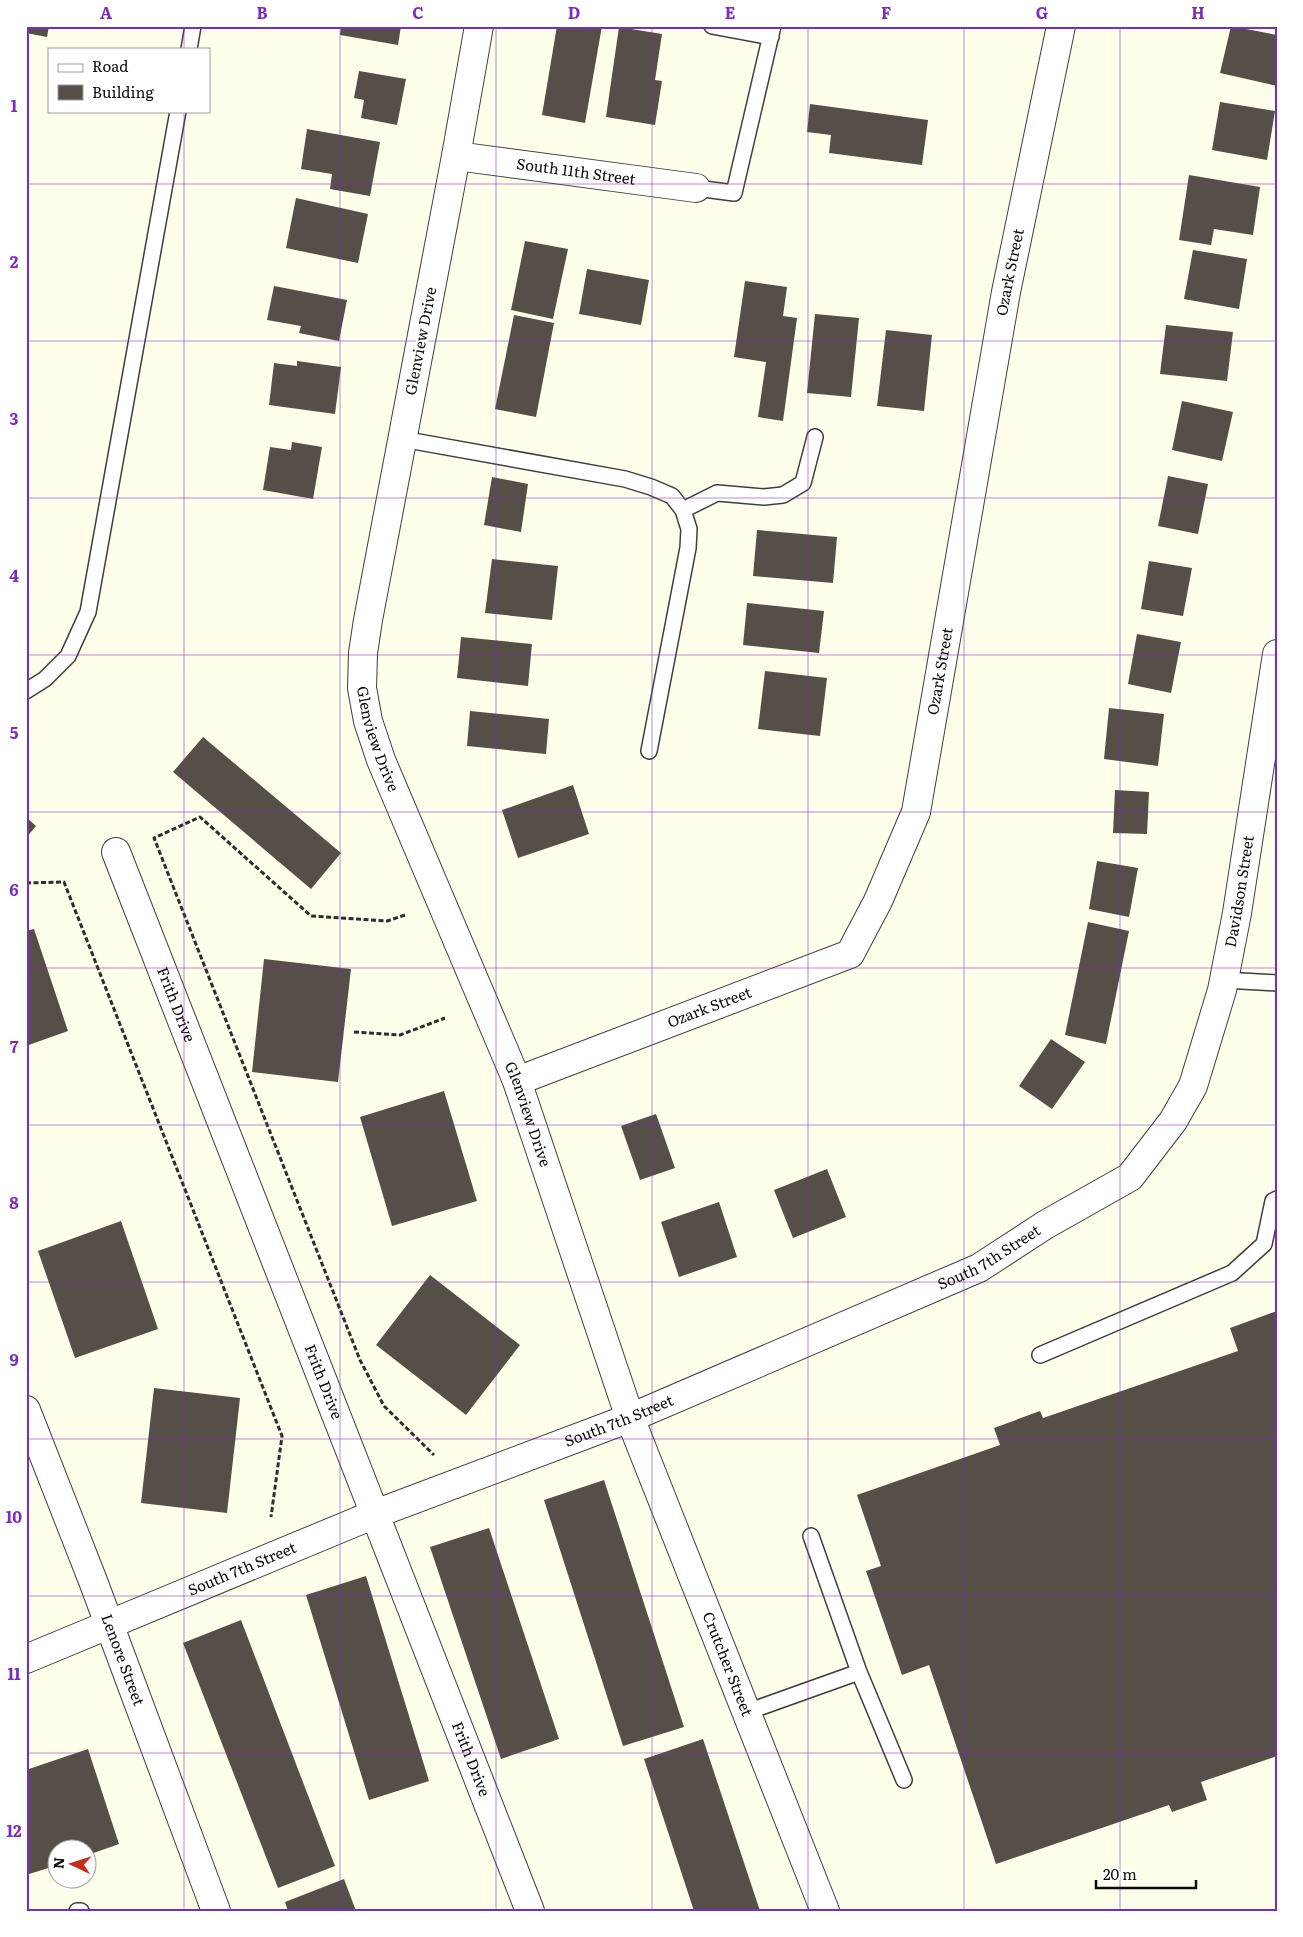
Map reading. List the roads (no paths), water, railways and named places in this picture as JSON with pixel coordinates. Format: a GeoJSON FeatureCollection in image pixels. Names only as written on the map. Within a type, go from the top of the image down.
{"type":"FeatureCollection","features":[{"type":"Feature","properties":{"kind":"street","name":"Glenview Drive"},"geometry":{"type":"LineString","coordinates":[[479,26],[363,653],[362,688],[368,721],[398,802],[517,1081],[630,1418]]}},
{"type":"Feature","properties":{"kind":"street","name":"Ozark Street"},"geometry":{"type":"LineString","coordinates":[[517,1081],[850,954],[878,902],[916,812],[1006,292],[1061,26]]}},
{"type":"Feature","properties":{"kind":"street","name":"South 11th Street"},"geometry":{"type":"LineString","coordinates":[[456,156],[696,188]]}},
{"type":"Feature","properties":{"kind":"street","name":"Davidson Street"},"geometry":{"type":"LineString","coordinates":[[1173,1121],[1192,1086],[1224,980],[1237,913],[1277,654]]}},
{"type":"Feature","properties":{"kind":"street","name":"Frith Drive"},"geometry":{"type":"LineString","coordinates":[[116,852],[530,1911]]}},
{"type":"Feature","properties":{"kind":"street","name":"South 7th Street"},"geometry":{"type":"LineString","coordinates":[[26,1659],[375,1514],[630,1418],[979,1268],[1045,1225],[1130,1177],[1173,1121]]}},
{"type":"Feature","properties":{"kind":"street","name":"Lenore Street"},"geometry":{"type":"LineString","coordinates":[[26,1410],[93,1581],[216,1911]]}},
{"type":"Feature","properties":{"kind":"street","name":"Crutcher Street"},"geometry":{"type":"LineString","coordinates":[[630,1418],[825,1911]]}},
{"type":"Feature","properties":{"kind":"lane"},"geometry":{"type":"LineString","coordinates":[[189,48],[193,26]]}},
{"type":"Feature","properties":{"kind":"lane"},"geometry":{"type":"LineString","coordinates":[[696,188],[734,193],[772,31],[712,26]]}},
{"type":"Feature","properties":{"kind":"lane"},"geometry":{"type":"LineString","coordinates":[[26,691],[45,679],[68,656],[88,612],[178,112]]}},
{"type":"Feature","properties":{"kind":"lane"},"geometry":{"type":"LineString","coordinates":[[683,510],[717,493],[764,497],[783,495],[803,483],[815,437]]}},
{"type":"Feature","properties":{"kind":"lane"},"geometry":{"type":"LineString","coordinates":[[402,439],[625,479],[672,496],[683,510],[689,529],[688,548],[649,751]]}},
{"type":"Feature","properties":{"kind":"lane"},"geometry":{"type":"LineString","coordinates":[[1224,980],[1277,983]]}},
{"type":"Feature","properties":{"kind":"lane"},"geometry":{"type":"LineString","coordinates":[[1040,1355],[1232,1273],[1264,1244],[1273,1201],[1277,1199]]}},
{"type":"Feature","properties":{"kind":"lane"},"geometry":{"type":"LineString","coordinates":[[811,1536],[859,1672],[904,1780]]}},
{"type":"Feature","properties":{"kind":"lane"},"geometry":{"type":"LineString","coordinates":[[747,1712],[859,1672]]}}]}
